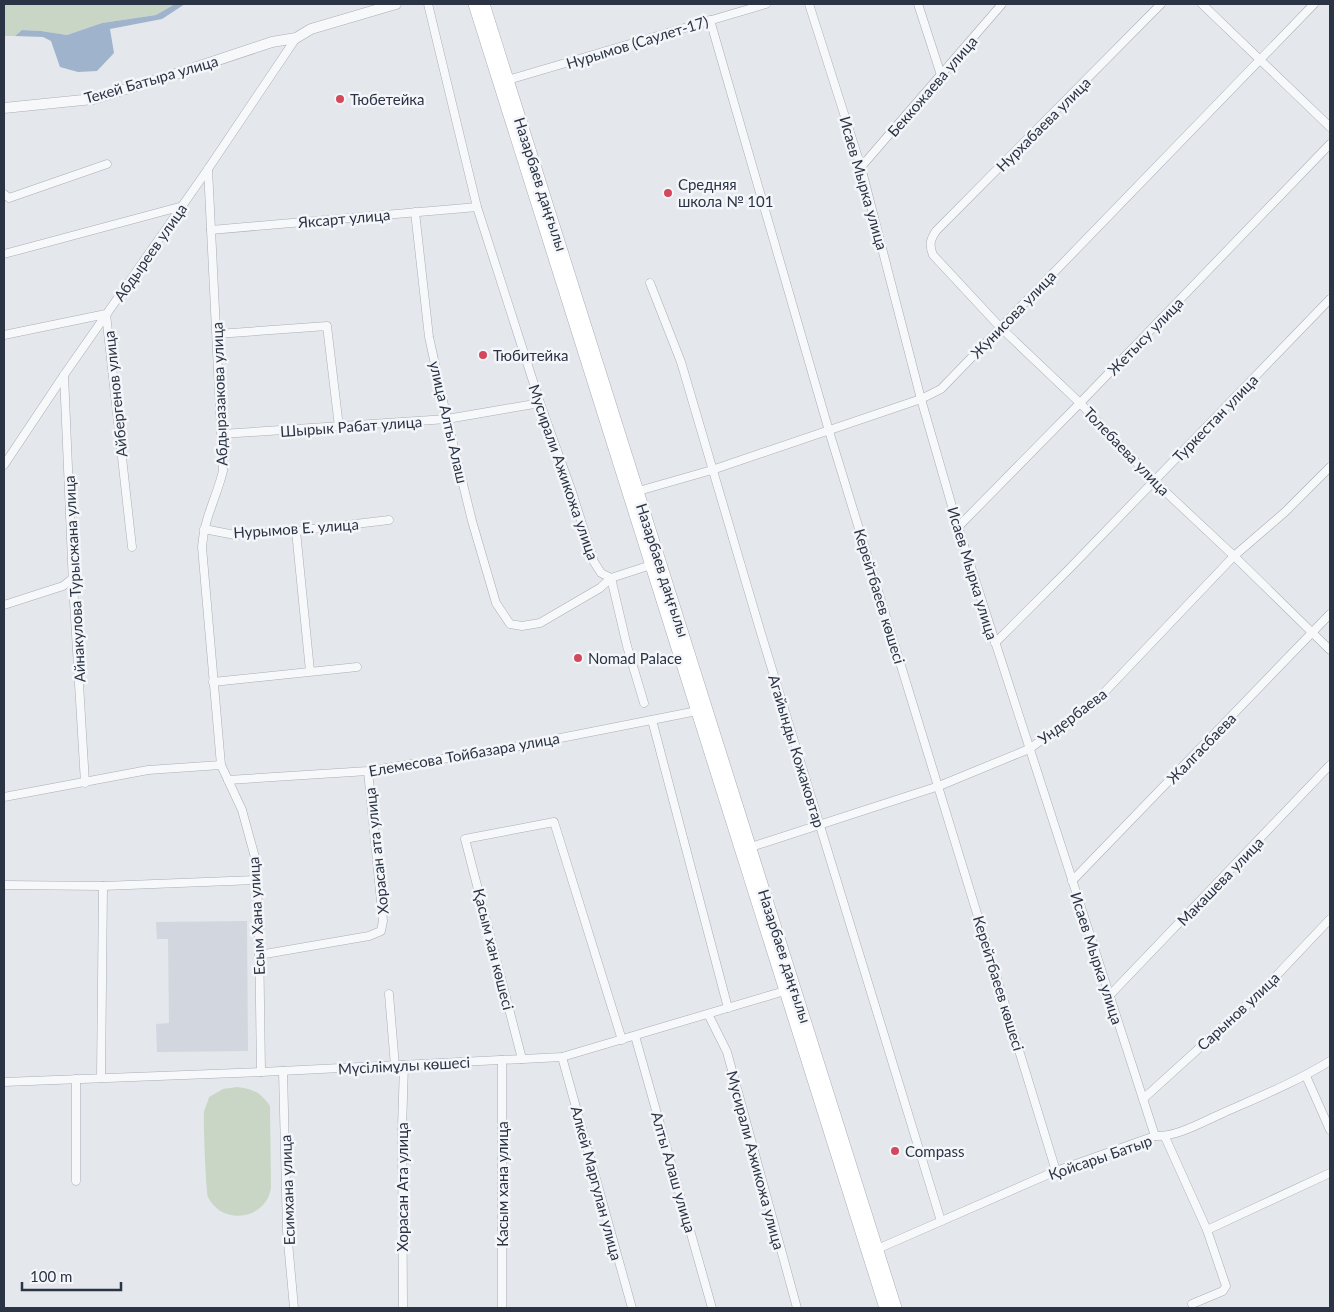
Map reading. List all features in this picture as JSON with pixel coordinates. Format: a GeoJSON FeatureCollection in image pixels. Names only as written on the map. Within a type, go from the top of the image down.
{"type":"FeatureCollection","features":[{"type":"Feature","properties":{"kind":"main road","name":"Назарбаев даңғылы"},"geometry":{"type":"LineString","coordinates":[[474,4],[633,492],[873,1251],[896,1308]]}},
{"type":"Feature","properties":{"kind":"main road","name":"Назарбаев даңғылы"},"geometry":{"type":"LineString","coordinates":[[484,4],[633,492],[651,565],[697,711],[746,849]]}},
{"type":"Feature","properties":{"kind":"main road","name":"Назарбаев даңғылы"},"geometry":{"type":"LineString","coordinates":[[873,1251],[885,1308]]}},
{"type":"Feature","properties":{"kind":"street","name":"Текей Батыра улица"},"geometry":{"type":"LineString","coordinates":[[4,108],[93,99],[272,42],[296,38],[312,29],[396,4]]}},
{"type":"Feature","properties":{"kind":"street","name":"Мусирали Ажикожа улица"},"geometry":{"type":"LineString","coordinates":[[428,4],[477,206],[540,403],[572,492],[594,562],[601,573],[611,578]]}},
{"type":"Feature","properties":{"kind":"street","name":"Нурымов (Саулет-17)"},"geometry":{"type":"LineString","coordinates":[[508,80],[766,4]]}},
{"type":"Feature","properties":{"kind":"street","name":"Исаев Мырка улица"},"geometry":{"type":"LineString","coordinates":[[809,4],[861,167],[921,400],[958,527],[994,644],[1155,1136]]}},
{"type":"Feature","properties":{"kind":"street"},"geometry":{"type":"LineString","coordinates":[[918,4],[941,76]]}},
{"type":"Feature","properties":{"kind":"street","name":"Беккожаева улица"},"geometry":{"type":"LineString","coordinates":[[861,167],[1002,4]]}},
{"type":"Feature","properties":{"kind":"street","name":"Нурхабаева улица"},"geometry":{"type":"LineString","coordinates":[[930,246],[931,239],[936,231],[1161,4]]}},
{"type":"Feature","properties":{"kind":"street"},"geometry":{"type":"LineString","coordinates":[[1202,4],[1330,127]]}},
{"type":"Feature","properties":{"kind":"street","name":"Жунисова улица"},"geometry":{"type":"LineString","coordinates":[[633,492],[712,470],[829,431],[921,400],[941,389],[1314,4]]}},
{"type":"Feature","properties":{"kind":"street","name":"Керейтбаеев көшесі"},"geometry":{"type":"LineString","coordinates":[[710,20],[829,431],[1056,1170]]}},
{"type":"Feature","properties":{"kind":"street","name":"Абдыреев улица"},"geometry":{"type":"LineString","coordinates":[[4,465],[106,314],[208,170],[296,38]]}},
{"type":"Feature","properties":{"kind":"street","name":"Жетысу улица"},"geometry":{"type":"LineString","coordinates":[[958,527],[1330,144]]}},
{"type":"Feature","properties":{"kind":"street"},"geometry":{"type":"LineString","coordinates":[[4,194],[9,198],[107,164]]}},
{"type":"Feature","properties":{"kind":"street","name":"Абдыразакова улица"},"geometry":{"type":"LineString","coordinates":[[208,170],[223,471],[218,490],[208,513],[202,546],[221,765]]}},
{"type":"Feature","properties":{"kind":"street"},"geometry":{"type":"LineString","coordinates":[[4,254],[183,206]]}},
{"type":"Feature","properties":{"kind":"street","name":"Яксарт улица"},"geometry":{"type":"LineString","coordinates":[[211,230],[477,206]]}},
{"type":"Feature","properties":{"kind":"street","name":"улица Алты Алаш"},"geometry":{"type":"LineString","coordinates":[[415,212],[429,337],[472,521],[496,603],[510,624],[522,626],[540,623],[600,588],[611,578]]}},
{"type":"Feature","properties":{"kind":"street","name":"Толебаева улица"},"geometry":{"type":"LineString","coordinates":[[930,246],[933,255],[1000,327],[1080,403],[1154,481],[1330,650]]}},
{"type":"Feature","properties":{"kind":"street","name":"Агайынды Кожаковтар"},"geometry":{"type":"LineString","coordinates":[[650,283],[681,362],[712,470],[941,1221]]}},
{"type":"Feature","properties":{"kind":"street","name":"Туркестан улица"},"geometry":{"type":"LineString","coordinates":[[994,644],[1330,299]]}},
{"type":"Feature","properties":{"kind":"street","name":"Айбергенов улица"},"geometry":{"type":"LineString","coordinates":[[4,335],[106,314],[132,548]]}},
{"type":"Feature","properties":{"kind":"street"},"geometry":{"type":"LineString","coordinates":[[217,334],[328,326],[338,427]]}},
{"type":"Feature","properties":{"kind":"street","name":"Айнакулова Турысжана улица"},"geometry":{"type":"LineString","coordinates":[[64,375],[85,783]]}},
{"type":"Feature","properties":{"kind":"street","name":"Шырык Рабат улица"},"geometry":{"type":"LineString","coordinates":[[222,434],[447,419],[540,403]]}},
{"type":"Feature","properties":{"kind":"street","name":"Ундербаева"},"geometry":{"type":"LineString","coordinates":[[746,849],[939,786],[1029,749],[1097,700],[1234,556],[1285,512],[1330,467]]}},
{"type":"Feature","properties":{"kind":"street","name":"Нурымов Е. улица"},"geometry":{"type":"LineString","coordinates":[[204,529],[236,535],[296,531],[389,520]]}},
{"type":"Feature","properties":{"kind":"street"},"geometry":{"type":"LineString","coordinates":[[296,531],[310,671]]}},
{"type":"Feature","properties":{"kind":"street"},"geometry":{"type":"LineString","coordinates":[[644,703],[627,646],[611,578],[651,565]]}},
{"type":"Feature","properties":{"kind":"street"},"geometry":{"type":"LineString","coordinates":[[4,605],[63,586],[73,578]]}},
{"type":"Feature","properties":{"kind":"street","name":"Жалгасбаева"},"geometry":{"type":"LineString","coordinates":[[1072,881],[1330,614]]}},
{"type":"Feature","properties":{"kind":"street"},"geometry":{"type":"LineString","coordinates":[[213,682],[357,667]]}},
{"type":"Feature","properties":{"kind":"street","name":"Елемесова Тойбазара улица"},"geometry":{"type":"LineString","coordinates":[[228,780],[368,771],[510,748],[697,711]]}},
{"type":"Feature","properties":{"kind":"street"},"geometry":{"type":"LineString","coordinates":[[652,720],[728,1008]]}},
{"type":"Feature","properties":{"kind":"street"},"geometry":{"type":"LineString","coordinates":[[4,797],[148,770],[221,765]]}},
{"type":"Feature","properties":{"kind":"street","name":"Есым Хана улица"},"geometry":{"type":"LineString","coordinates":[[221,765],[242,810],[256,861],[261,1072]]}},
{"type":"Feature","properties":{"kind":"street","name":"Макашева улица"},"geometry":{"type":"LineString","coordinates":[[1109,996],[1330,765]]}},
{"type":"Feature","properties":{"kind":"street","name":"Хорасан ата улица"},"geometry":{"type":"LineString","coordinates":[[259,955],[369,936],[381,931],[383,921],[368,771]]}},
{"type":"Feature","properties":{"kind":"street","name":"Қасым хан көшесі"},"geometry":{"type":"LineString","coordinates":[[522,1059],[465,839],[554,822],[622,1040]]}},
{"type":"Feature","properties":{"kind":"street"},"geometry":{"type":"LineString","coordinates":[[4,885],[103,886],[257,880]]}},
{"type":"Feature","properties":{"kind":"street"},"geometry":{"type":"LineString","coordinates":[[101,1078],[103,886]]}},
{"type":"Feature","properties":{"kind":"street","name":"Сарынов улица"},"geometry":{"type":"LineString","coordinates":[[1143,1099],[1260,993],[1330,919]]}},
{"type":"Feature","properties":{"kind":"street","name":"Мүсілімұлы көшесі"},"geometry":{"type":"LineString","coordinates":[[4,1082],[562,1058],[790,989]]}},
{"type":"Feature","properties":{"kind":"street"},"geometry":{"type":"LineString","coordinates":[[389,994],[395,1066]]}},
{"type":"Feature","properties":{"kind":"street","name":"Мусирали Ажикожа улица"},"geometry":{"type":"LineString","coordinates":[[708,1014],[726,1052],[797,1308]]}},
{"type":"Feature","properties":{"kind":"street","name":"Алты Алаш улица"},"geometry":{"type":"LineString","coordinates":[[635,1036],[712,1308]]}},
{"type":"Feature","properties":{"kind":"street","name":"Алкей Маргулан улица"},"geometry":{"type":"LineString","coordinates":[[562,1058],[632,1308]]}},
{"type":"Feature","properties":{"kind":"street","name":"Касым хана улица"},"geometry":{"type":"LineString","coordinates":[[502,1060],[502,1308]]}},
{"type":"Feature","properties":{"kind":"street","name":"Қойсары Батыр"},"geometry":{"type":"LineString","coordinates":[[873,1251],[1056,1170],[1155,1136],[1165,1137],[1306,1076],[1330,1061]]}},
{"type":"Feature","properties":{"kind":"street","name":"Хорасан Ата улица"},"geometry":{"type":"LineString","coordinates":[[403,1308],[402,1129],[404,1065]]}},
{"type":"Feature","properties":{"kind":"street","name":"Есимхана улица"},"geometry":{"type":"LineString","coordinates":[[283,1071],[287,1231],[294,1308]]}},
{"type":"Feature","properties":{"kind":"street"},"geometry":{"type":"LineString","coordinates":[[1306,1076],[1330,1130]]}},
{"type":"Feature","properties":{"kind":"street"},"geometry":{"type":"LineString","coordinates":[[76,1079],[76,1181]]}},
{"type":"Feature","properties":{"kind":"street"},"geometry":{"type":"LineString","coordinates":[[1165,1137],[1207,1230],[1226,1286],[1223,1291],[1192,1304]]}},
{"type":"Feature","properties":{"kind":"street"},"geometry":{"type":"LineString","coordinates":[[1207,1230],[1330,1173]]}},
{"type":"Feature","properties":{"kind":"shaded area"},"geometry":{"type":"Polygon","coordinates":[[[247,921],[248,1051],[157,1052],[156,1024],[169,1023],[168,939],[157,939],[156,922],[247,921]]]}},
{"type":"Feature","properties":{"kind":"green space"},"geometry":{"type":"Polygon","coordinates":[[[4,4],[175,4],[156,15],[102,23],[67,35],[22,30],[15,36],[4,36],[4,4]]]}},
{"type":"Feature","properties":{"kind":"green space"},"geometry":{"type":"Polygon","coordinates":[[[237,1087],[256,1092],[270,1106],[271,1188],[267,1199],[261,1207],[253,1213],[243,1215],[223,1212],[215,1206],[208,1197],[206,1183],[204,1112],[209,1097],[223,1089],[237,1087]]]}},
{"type":"Feature","properties":{"kind":"water"},"geometry":{"type":"Polygon","coordinates":[[[175,4],[185,4],[162,19],[110,29],[114,53],[97,71],[78,72],[60,67],[51,41],[43,37],[15,36],[22,30],[67,35],[102,23],[156,15],[175,4]]]}},
{"type":"Feature","properties":{"kind":"place","name":"Тюбетейка"},"geometry":{"type":"Point","coordinates":[340,99]}},
{"type":"Feature","properties":{"kind":"place","name":"Средняя школа № 101"},"geometry":{"type":"Point","coordinates":[668,193]}},
{"type":"Feature","properties":{"kind":"place","name":"Тюбитейка"},"geometry":{"type":"Point","coordinates":[483,355]}},
{"type":"Feature","properties":{"kind":"place","name":"Nomad Palace"},"geometry":{"type":"Point","coordinates":[578,658]}},
{"type":"Feature","properties":{"kind":"place","name":"Compass"},"geometry":{"type":"Point","coordinates":[895,1151]}}]}
